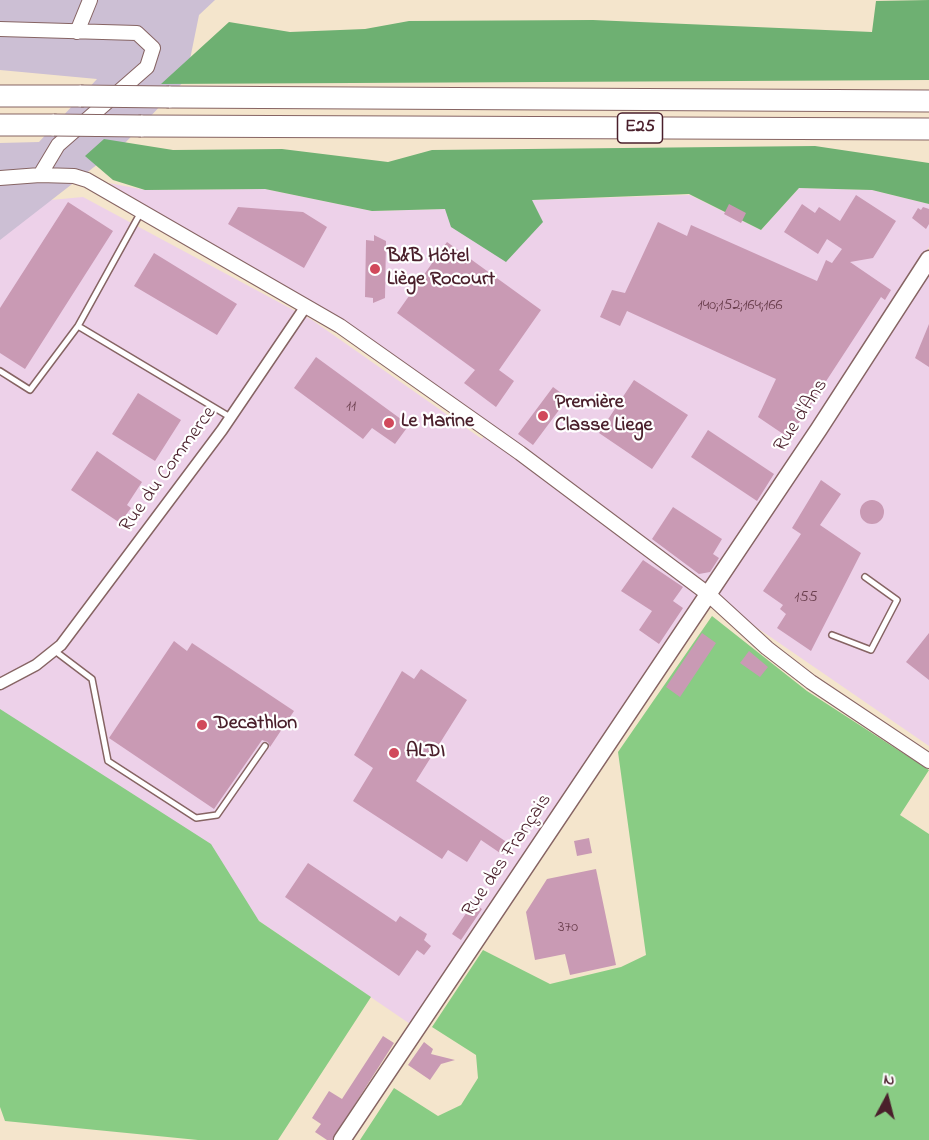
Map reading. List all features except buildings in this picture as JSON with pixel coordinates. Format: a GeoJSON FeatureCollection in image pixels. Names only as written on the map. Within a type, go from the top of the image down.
{"type":"FeatureCollection","features":[{"type":"Feature","properties":{"kind":"highway","name":"E25"},"geometry":{"type":"LineString","coordinates":[[0,96],[929,101]]}},
{"type":"Feature","properties":{"kind":"highway","name":"E25"},"geometry":{"type":"LineString","coordinates":[[0,125],[929,129]]}},
{"type":"Feature","properties":{"kind":"main road","name":"Rue d'Ans"},"geometry":{"type":"LineString","coordinates":[[708,594],[929,260]]}},
{"type":"Feature","properties":{"kind":"main road","name":"Rue des Français"},"geometry":{"type":"LineString","coordinates":[[342,1140],[708,594]]}},
{"type":"Feature","properties":{"kind":"street"},"geometry":{"type":"LineString","coordinates":[[77,32],[90,0]]}},
{"type":"Feature","properties":{"kind":"street"},"geometry":{"type":"LineString","coordinates":[[0,29],[137,33],[153,48],[147,67],[58,145],[40,175]]}},
{"type":"Feature","properties":{"kind":"street"},"geometry":{"type":"LineString","coordinates":[[0,178],[40,175],[87,180],[340,326],[520,453],[708,594],[766,648],[811,682],[929,761]]}},
{"type":"Feature","properties":{"kind":"street","name":"Rue du Commerce"},"geometry":{"type":"LineString","coordinates":[[0,684],[36,665],[55,651],[114,576],[230,417],[306,306]]}},
{"type":"Feature","properties":{"kind":"lane"},"geometry":{"type":"LineString","coordinates":[[0,371],[30,390],[78,326],[141,210]]}},
{"type":"Feature","properties":{"kind":"lane"},"geometry":{"type":"LineString","coordinates":[[78,326],[230,417]]}},
{"type":"Feature","properties":{"kind":"lane"},"geometry":{"type":"LineString","coordinates":[[832,635],[871,650],[897,600],[865,577]]}},
{"type":"Feature","properties":{"kind":"lane"},"geometry":{"type":"LineString","coordinates":[[55,651],[93,679],[108,761],[196,818],[217,815],[265,746]]}},
{"type":"Feature","properties":{"kind":"shaded area"},"geometry":{"type":"Polygon","coordinates":[[[0,0],[215,0],[199,15],[186,79],[125,143],[0,240],[0,143],[39,142],[97,79],[0,70],[0,0]]]}},
{"type":"Feature","properties":{"kind":"shaded area"},"geometry":{"type":"Polygon","coordinates":[[[109,183],[145,190],[265,189],[372,211],[445,209],[532,200],[690,195],[761,230],[799,188],[872,190],[929,204],[929,247],[416,1028],[259,921],[0,1103],[0,226],[29,202],[83,197],[312,320],[482,439],[491,426],[109,183]]]}},
{"type":"Feature","properties":{"kind":"shaded area"},"geometry":{"type":"Polygon","coordinates":[[[929,272],[929,746],[708,594],[929,272]]]}},
{"type":"Feature","properties":{"kind":"green space"},"geometry":{"type":"Polygon","coordinates":[[[929,0],[929,80],[161,84],[229,22],[290,32],[365,29],[409,21],[593,20],[872,32],[876,1],[929,0]]]}},
{"type":"Feature","properties":{"kind":"green space"},"geometry":{"type":"Polygon","coordinates":[[[104,139],[173,150],[282,149],[388,162],[432,150],[815,146],[929,163],[929,204],[872,190],[799,188],[761,230],[689,194],[532,200],[543,222],[506,262],[451,227],[445,209],[372,211],[265,189],[145,190],[113,180],[85,156],[104,139]]]}},
{"type":"Feature","properties":{"kind":"green space"},"geometry":{"type":"Polygon","coordinates":[[[712,616],[807,691],[929,770],[900,815],[929,834],[929,1140],[360,1140],[394,1088],[438,1116],[461,1105],[478,1078],[476,1055],[432,1027],[483,950],[550,984],[621,967],[646,955],[618,752],[712,616]]]}},
{"type":"Feature","properties":{"kind":"green space"},"geometry":{"type":"Polygon","coordinates":[[[0,709],[211,844],[259,921],[371,997],[278,1140],[198,1140],[5,1121],[0,1107],[0,709]]]}},
{"type":"Feature","properties":{"kind":"place","name":"B&B Hôtel Liège Rocourt"},"geometry":{"type":"Point","coordinates":[375,269]}},
{"type":"Feature","properties":{"kind":"place","name":"Première Classe Liege"},"geometry":{"type":"Point","coordinates":[543,416]}},
{"type":"Feature","properties":{"kind":"place","name":"Le Marine"},"geometry":{"type":"Point","coordinates":[389,423]}},
{"type":"Feature","properties":{"kind":"place","name":"Decathlon"},"geometry":{"type":"Point","coordinates":[202,725]}},
{"type":"Feature","properties":{"kind":"place","name":"ALDI"},"geometry":{"type":"Point","coordinates":[394,753]}}]}
